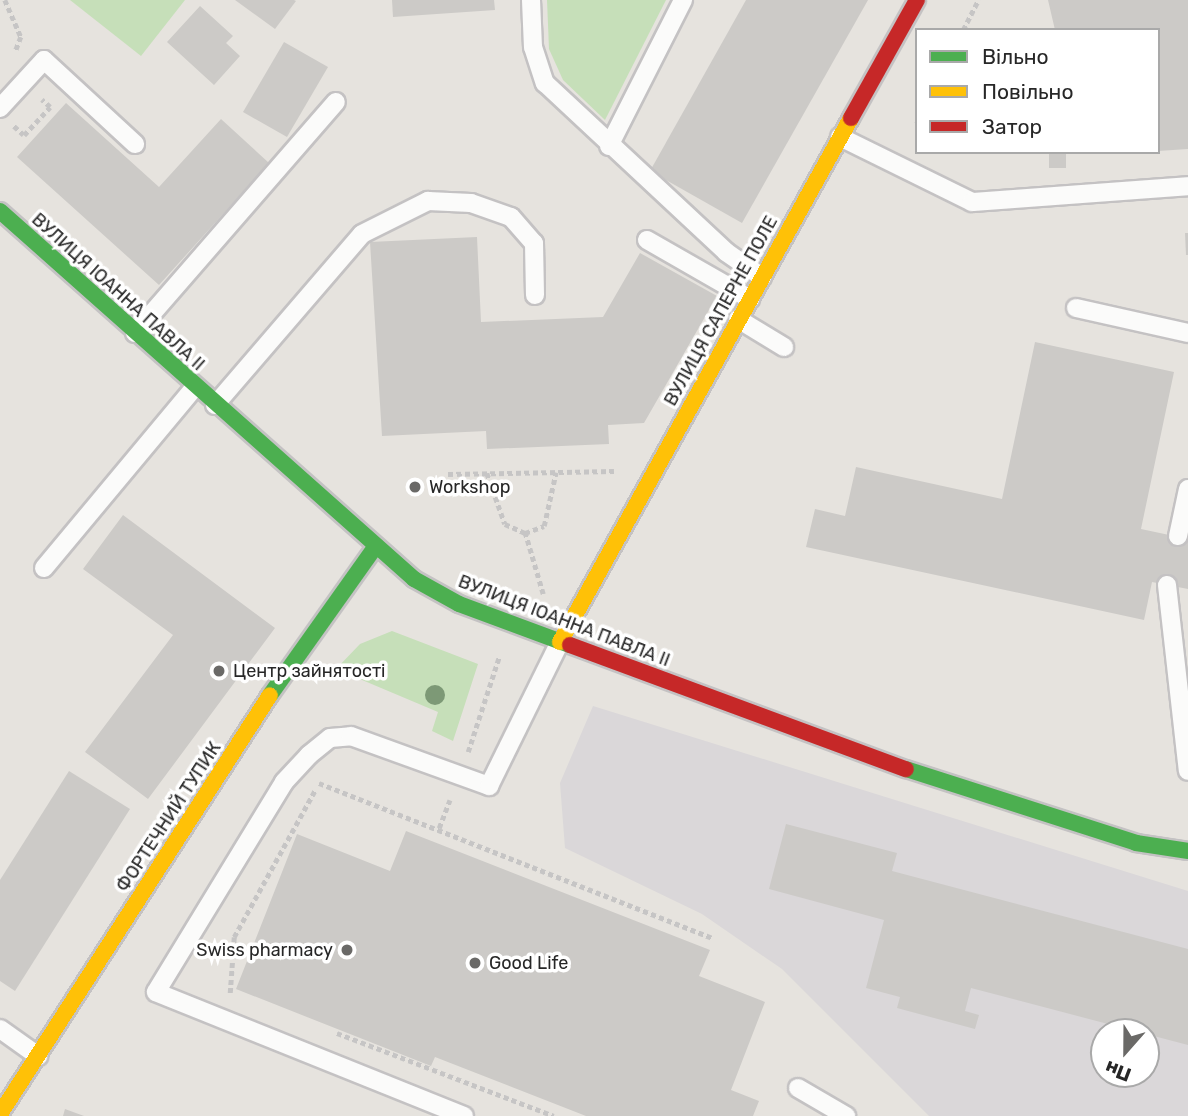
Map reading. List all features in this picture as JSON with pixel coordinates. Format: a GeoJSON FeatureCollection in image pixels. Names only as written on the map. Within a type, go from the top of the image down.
{"type":"FeatureCollection","features":[{"type":"Feature","properties":{"kind":"street","name":"ВУЛИЦЯ САПЕРНЕ ПОЛЕ"},"geometry":{"type":"LineString","coordinates":[[559,642],[917,0]]}},
{"type":"Feature","properties":{"kind":"street","name":"ВУЛИЦЯ ІОАННА ПАВЛА II"},"geometry":{"type":"LineString","coordinates":[[0,211],[135,334],[414,579],[459,604],[944,783],[1136,843],[1188,851]]}},
{"type":"Feature","properties":{"kind":"street","name":"ФОРТЕЧНИЙ ТУПИК"},"geometry":{"type":"LineString","coordinates":[[0,1114],[315,625],[376,545]]}},
{"type":"Feature","properties":{"kind":"lane"},"geometry":{"type":"LineString","coordinates":[[531,0],[533,47],[545,83],[608,146],[762,277]]}},
{"type":"Feature","properties":{"kind":"lane"},"geometry":{"type":"LineString","coordinates":[[608,146],[683,0]]}},
{"type":"Feature","properties":{"kind":"lane"},"geometry":{"type":"LineString","coordinates":[[0,108],[44,60],[135,144]]}},
{"type":"Feature","properties":{"kind":"lane"},"geometry":{"type":"LineString","coordinates":[[135,334],[336,102]]}},
{"type":"Feature","properties":{"kind":"lane"},"geometry":{"type":"LineString","coordinates":[[840,137],[972,202],[1188,186]]}},
{"type":"Feature","properties":{"kind":"lane"},"geometry":{"type":"LineString","coordinates":[[215,405],[362,234],[428,201],[471,203],[511,217],[534,243],[536,295]]}},
{"type":"Feature","properties":{"kind":"lane"},"geometry":{"type":"LineString","coordinates":[[647,240],[750,299]]}},
{"type":"Feature","properties":{"kind":"lane"},"geometry":{"type":"LineString","coordinates":[[1076,308],[1188,333]]}},
{"type":"Feature","properties":{"kind":"lane"},"geometry":{"type":"LineString","coordinates":[[738,319],[784,347]]}},
{"type":"Feature","properties":{"kind":"lane"},"geometry":{"type":"LineString","coordinates":[[44,568],[195,387]]}},
{"type":"Feature","properties":{"kind":"lane"},"geometry":{"type":"LineString","coordinates":[[1178,537],[1188,489]]}},
{"type":"Feature","properties":{"kind":"lane"},"geometry":{"type":"LineString","coordinates":[[1167,585],[1188,771]]}},
{"type":"Feature","properties":{"kind":"lane"},"geometry":{"type":"LineString","coordinates":[[464,1116],[156,992],[284,782],[330,738],[351,736],[489,786],[559,642]]}},
{"type":"Feature","properties":{"kind":"lane"},"geometry":{"type":"LineString","coordinates":[[0,1029],[38,1056]]}},
{"type":"Feature","properties":{"kind":"lane"},"geometry":{"type":"LineString","coordinates":[[0,1079],[15,1091]]}},
{"type":"Feature","properties":{"kind":"lane"},"geometry":{"type":"LineString","coordinates":[[798,1088],[846,1116]]}},
{"type":"Feature","properties":{"kind":"path"},"geometry":{"type":"LineString","coordinates":[[5,0],[21,37],[12,60]]}},
{"type":"Feature","properties":{"kind":"path"},"geometry":{"type":"LineString","coordinates":[[964,28],[978,0]]}},
{"type":"Feature","properties":{"kind":"path"},"geometry":{"type":"LineString","coordinates":[[448,474],[628,470]]}},
{"type":"Feature","properties":{"kind":"path"},"geometry":{"type":"LineString","coordinates":[[487,473],[505,524],[525,533],[544,526],[556,472]]}},
{"type":"Feature","properties":{"kind":"path"},"geometry":{"type":"LineString","coordinates":[[525,533],[547,607]]}},
{"type":"Feature","properties":{"kind":"path"},"geometry":{"type":"LineString","coordinates":[[439,828],[460,776],[499,657]]}},
{"type":"Feature","properties":{"kind":"path"},"geometry":{"type":"LineString","coordinates":[[240,996],[228,992],[234,937],[319,783],[439,828],[712,938]]}},
{"type":"Feature","properties":{"kind":"path"},"geometry":{"type":"LineString","coordinates":[[327,1030],[554,1116]]}},
{"type":"Feature","properties":{"kind":"shaded area"},"geometry":{"type":"Polygon","coordinates":[[[593,706],[1188,891],[1188,1116],[929,1116],[782,969],[702,914],[565,848],[560,783],[593,706]]]}},
{"type":"Feature","properties":{"kind":"green space"},"geometry":{"type":"Polygon","coordinates":[[[70,0],[185,0],[141,56],[70,0]]]}},
{"type":"Feature","properties":{"kind":"green space"},"geometry":{"type":"Polygon","coordinates":[[[547,0],[666,0],[605,120],[563,80],[549,49],[547,0]]]}},
{"type":"Feature","properties":{"kind":"green space"},"geometry":{"type":"Polygon","coordinates":[[[392,631],[478,664],[453,741],[432,731],[438,712],[336,669],[360,644],[392,631]]]}},
{"type":"Feature","properties":{"kind":"building"},"geometry":{"type":"Polygon","coordinates":[[[235,0],[294,0],[296,1],[275,29],[235,0]]]}},
{"type":"Feature","properties":{"kind":"building"},"geometry":{"type":"Polygon","coordinates":[[[392,0],[494,0],[495,10],[393,17],[392,0]]]}},
{"type":"Feature","properties":{"kind":"building"},"geometry":{"type":"Polygon","coordinates":[[[746,0],[868,0],[742,223],[650,171],[746,0]]]}},
{"type":"Feature","properties":{"kind":"building"},"geometry":{"type":"Polygon","coordinates":[[[1048,0],[1188,0],[1188,149],[1160,151],[1160,28],[1055,28],[1048,0]]]}},
{"type":"Feature","properties":{"kind":"building"},"geometry":{"type":"Polygon","coordinates":[[[200,6],[233,36],[226,43],[240,56],[214,85],[167,42],[200,6]]]}},
{"type":"Feature","properties":{"kind":"building"},"geometry":{"type":"Polygon","coordinates":[[[284,42],[328,67],[287,137],[243,112],[284,42]]]}},
{"type":"Feature","properties":{"kind":"building"},"geometry":{"type":"Polygon","coordinates":[[[66,103],[159,187],[221,119],[269,163],[159,285],[17,157],[66,103]]]}},
{"type":"Feature","properties":{"kind":"building"},"geometry":{"type":"Polygon","coordinates":[[[1049,154],[1066,154],[1066,168],[1049,168],[1049,154]]]}},
{"type":"Feature","properties":{"kind":"building"},"geometry":{"type":"Polygon","coordinates":[[[1185,233],[1188,233],[1188,255],[1186,255],[1185,233]]]}},
{"type":"Feature","properties":{"kind":"building"},"geometry":{"type":"Polygon","coordinates":[[[477,237],[481,322],[603,317],[640,253],[717,296],[644,423],[608,425],[609,444],[487,449],[486,431],[382,436],[370,242],[477,237]]]}},
{"type":"Feature","properties":{"kind":"building"},"geometry":{"type":"Polygon","coordinates":[[[1035,342],[1174,372],[1141,529],[1188,539],[1188,589],[1152,582],[1144,620],[806,547],[815,509],[845,516],[856,467],[1002,499],[1035,342]]]}},
{"type":"Feature","properties":{"kind":"building"},"geometry":{"type":"Polygon","coordinates":[[[123,515],[275,628],[148,799],[85,752],[173,635],[83,569],[123,515]]]}},
{"type":"Feature","properties":{"kind":"building"},"geometry":{"type":"Polygon","coordinates":[[[69,771],[130,809],[15,991],[0,981],[0,880],[69,771]]]}},
{"type":"Feature","properties":{"kind":"building"},"geometry":{"type":"Polygon","coordinates":[[[786,824],[897,853],[892,871],[1188,949],[1188,1045],[1160,1038],[1160,1018],[1090,1019],[971,988],[965,1011],[979,1015],[975,1029],[897,1008],[900,997],[866,988],[884,920],[769,889],[786,824]]]}},
{"type":"Feature","properties":{"kind":"building","name":"Good Life"},"geometry":{"type":"Polygon","coordinates":[[[406,831],[710,950],[699,976],[765,1002],[731,1090],[759,1101],[753,1116],[586,1116],[435,1057],[431,1066],[236,989],[297,834],[390,871],[406,831]]]}},
{"type":"Feature","properties":{"kind":"building"},"geometry":{"type":"Polygon","coordinates":[[[65,1109],[84,1116],[63,1116],[65,1109]]]}},
{"type":"Feature","properties":{"kind":"traffic: fast"},"geometry":{"type":"LineString","coordinates":[[0,211],[414,579],[459,604],[570,645]]}},
{"type":"Feature","properties":{"kind":"traffic: fast"},"geometry":{"type":"LineString","coordinates":[[270,695],[376,546]]}},
{"type":"Feature","properties":{"kind":"traffic: fast"},"geometry":{"type":"LineString","coordinates":[[906,769],[1136,843],[1188,851]]}},
{"type":"Feature","properties":{"kind":"traffic: slow"},"geometry":{"type":"LineString","coordinates":[[560,642],[851,118]]}},
{"type":"Feature","properties":{"kind":"traffic: slow"},"geometry":{"type":"LineString","coordinates":[[0,1114],[270,695]]}},
{"type":"Feature","properties":{"kind":"traffic: jam"},"geometry":{"type":"LineString","coordinates":[[851,118],[917,0]]}},
{"type":"Feature","properties":{"kind":"traffic: jam"},"geometry":{"type":"LineString","coordinates":[[570,645],[906,769]]}},
{"type":"Feature","properties":{"kind":"place","name":"Workshop"},"geometry":{"type":"Point","coordinates":[415,487]}},
{"type":"Feature","properties":{"kind":"place","name":"Центр зайнятості"},"geometry":{"type":"Point","coordinates":[219,671]}},
{"type":"Feature","properties":{"kind":"place","name":"Swiss pharmacy"},"geometry":{"type":"Point","coordinates":[347,950]}},
{"type":"Feature","properties":{"kind":"place","name":"Good Life"},"geometry":{"type":"Point","coordinates":[475,963]}}]}
